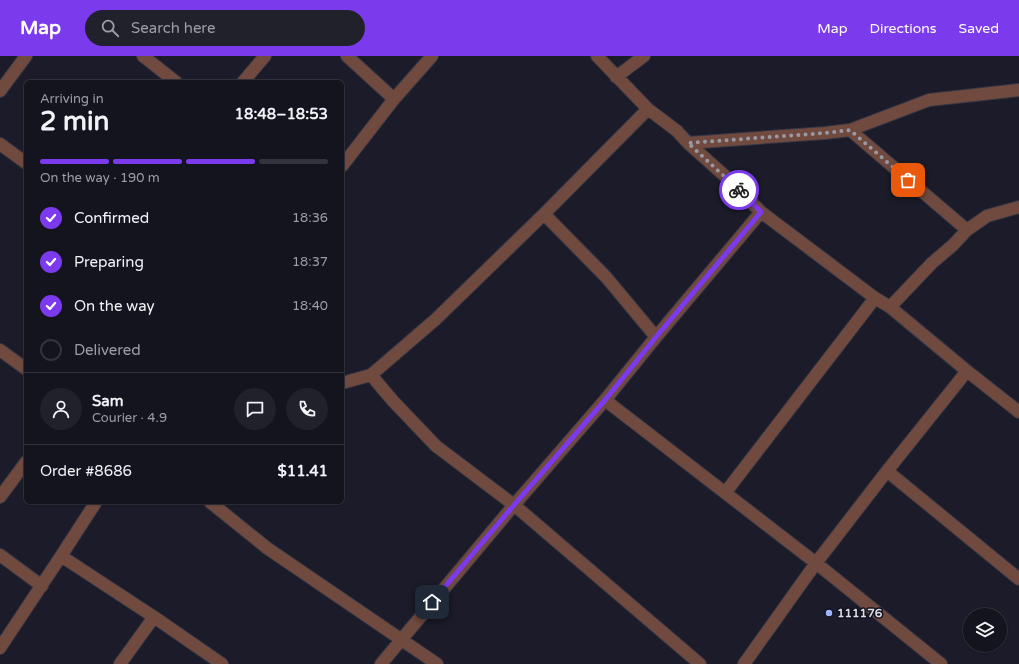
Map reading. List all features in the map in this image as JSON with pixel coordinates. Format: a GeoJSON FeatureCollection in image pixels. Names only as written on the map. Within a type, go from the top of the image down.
{"type":"FeatureCollection","features":[{"type":"Feature","properties":{"kind":"street"},"geometry":{"type":"LineString","coordinates":[[0,91],[26,56]]}},
{"type":"Feature","properties":{"kind":"street"},"geometry":{"type":"LineString","coordinates":[[143,56],[171,80]]}},
{"type":"Feature","properties":{"kind":"street"},"geometry":{"type":"LineString","coordinates":[[245,80],[265,56]]}},
{"type":"Feature","properties":{"kind":"street"},"geometry":{"type":"LineString","coordinates":[[347,56],[394,99]]}},
{"type":"Feature","properties":{"kind":"street"},"geometry":{"type":"LineString","coordinates":[[344,163],[394,99],[432,56]]}},
{"type":"Feature","properties":{"kind":"street"},"geometry":{"type":"LineString","coordinates":[[597,56],[648,109],[677,131],[761,212],[875,298],[890,307],[1019,412]]}},
{"type":"Feature","properties":{"kind":"street"},"geometry":{"type":"LineString","coordinates":[[616,77],[644,56]]}},
{"type":"Feature","properties":{"kind":"street"},"geometry":{"type":"LineString","coordinates":[[688,143],[850,130],[929,100],[1019,90]]}},
{"type":"Feature","properties":{"kind":"street"},"geometry":{"type":"LineString","coordinates":[[344,382],[372,375],[436,320],[648,109]]}},
{"type":"Feature","properties":{"kind":"street"},"geometry":{"type":"LineString","coordinates":[[850,130],[967,230]]}},
{"type":"Feature","properties":{"kind":"street"},"geometry":{"type":"LineString","coordinates":[[0,144],[24,162]]}},
{"type":"Feature","properties":{"kind":"street"},"geometry":{"type":"LineString","coordinates":[[890,307],[932,263],[953,245],[967,230],[987,216],[1019,207]]}},
{"type":"Feature","properties":{"kind":"street"},"geometry":{"type":"LineString","coordinates":[[381,664],[514,505],[605,400],[761,212]]}},
{"type":"Feature","properties":{"kind":"street"},"geometry":{"type":"LineString","coordinates":[[544,214],[606,277],[656,337]]}},
{"type":"Feature","properties":{"kind":"street"},"geometry":{"type":"LineString","coordinates":[[725,494],[875,298]]}},
{"type":"Feature","properties":{"kind":"street"},"geometry":{"type":"LineString","coordinates":[[2,355],[24,368]]}},
{"type":"Feature","properties":{"kind":"street"},"geometry":{"type":"LineString","coordinates":[[744,664],[816,563],[967,371]]}},
{"type":"Feature","properties":{"kind":"street"},"geometry":{"type":"LineString","coordinates":[[372,375],[393,401],[436,446],[514,505],[700,664]]}},
{"type":"Feature","properties":{"kind":"street"},"geometry":{"type":"LineString","coordinates":[[605,400],[816,563],[941,664]]}},
{"type":"Feature","properties":{"kind":"street"},"geometry":{"type":"LineString","coordinates":[[0,497],[24,465]]}},
{"type":"Feature","properties":{"kind":"street"},"geometry":{"type":"LineString","coordinates":[[887,471],[1019,579]]}},
{"type":"Feature","properties":{"kind":"street"},"geometry":{"type":"LineString","coordinates":[[0,648],[95,504]]}},
{"type":"Feature","properties":{"kind":"street"},"geometry":{"type":"LineString","coordinates":[[212,504],[267,548],[437,664]]}},
{"type":"Feature","properties":{"kind":"street"},"geometry":{"type":"LineString","coordinates":[[0,555],[42,586]]}},
{"type":"Feature","properties":{"kind":"street"},"geometry":{"type":"LineString","coordinates":[[61,556],[222,664]]}},
{"type":"Feature","properties":{"kind":"street"},"geometry":{"type":"LineString","coordinates":[[120,664],[154,617]]}},
{"type":"Feature","properties":{"kind":"way so far"},"geometry":{"type":"LineString","coordinates":[[739,190],[688,143],[850,130],[908,180]]}},
{"type":"Feature","properties":{"kind":"place","name":"111176"},"geometry":{"type":"Point","coordinates":[829,613]}},
{"type":"Feature","properties":{"kind":"route"},"geometry":{"type":"LineString","coordinates":[[432,602],[605,400],[761,212],[739,190]]}}]}
